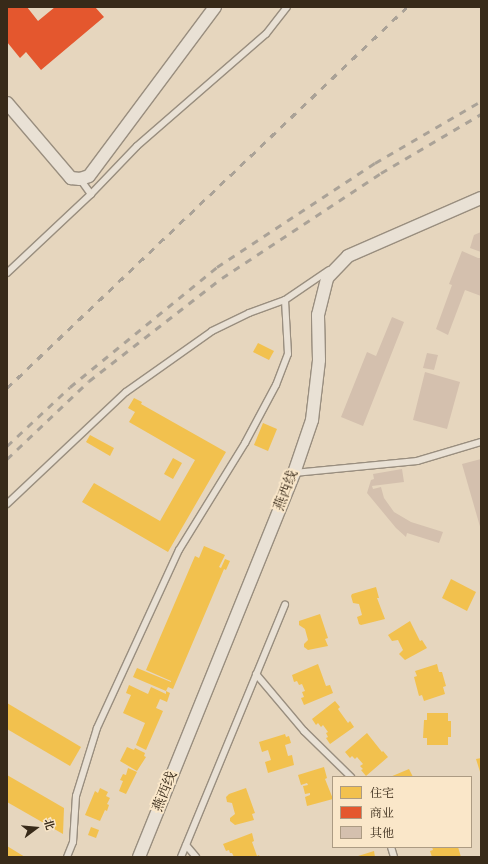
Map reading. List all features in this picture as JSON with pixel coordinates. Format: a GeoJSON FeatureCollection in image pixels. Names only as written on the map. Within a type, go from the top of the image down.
{"type":"FeatureCollection","features":[{"type":"Feature","properties":{"kind":"street"},"geometry":{"type":"LineString","coordinates":[[7,103],[71,178],[80,179],[89,176],[215,7]]}},
{"type":"Feature","properties":{"kind":"street","name":"燕西线"},"geometry":{"type":"LineString","coordinates":[[139,857],[294,474],[312,420],[319,360],[318,314],[327,278],[348,256],[481,198]]}},
{"type":"Feature","properties":{"kind":"lane"},"geometry":{"type":"LineString","coordinates":[[7,274],[91,194],[138,146],[266,34],[287,7]]}},
{"type":"Feature","properties":{"kind":"lane"},"geometry":{"type":"LineString","coordinates":[[80,179],[91,194]]}},
{"type":"Feature","properties":{"kind":"lane"},"geometry":{"type":"LineString","coordinates":[[7,504],[126,392],[212,331],[248,313],[285,300],[348,256]]}},
{"type":"Feature","properties":{"kind":"lane"},"geometry":{"type":"LineString","coordinates":[[67,857],[73,842],[76,796],[97,728],[179,550],[245,443],[276,385],[288,354],[285,300]]}},
{"type":"Feature","properties":{"kind":"lane"},"geometry":{"type":"LineString","coordinates":[[294,474],[417,461],[481,442]]}},
{"type":"Feature","properties":{"kind":"lane"},"geometry":{"type":"LineString","coordinates":[[181,857],[285,605]]}},
{"type":"Feature","properties":{"kind":"lane"},"geometry":{"type":"LineString","coordinates":[[256,674],[304,731],[350,776]]}},
{"type":"Feature","properties":{"kind":"lane"},"geometry":{"type":"LineString","coordinates":[[186,845],[196,857]]}},
{"type":"Feature","properties":{"kind":"building: 住宅"},"geometry":{"type":"Polygon","coordinates":[[[258,343],[274,351],[269,360],[253,352],[258,343]]]}},
{"type":"Feature","properties":{"kind":"building: 住宅"},"geometry":{"type":"Polygon","coordinates":[[[134,398],[142,402],[141,404],[226,452],[168,552],[82,502],[94,483],[160,521],[195,460],[129,422],[135,412],[128,408],[134,398]]]}},
{"type":"Feature","properties":{"kind":"building: 住宅"},"geometry":{"type":"Polygon","coordinates":[[[263,423],[277,429],[268,451],[254,445],[263,423]]]}},
{"type":"Feature","properties":{"kind":"building: 住宅"},"geometry":{"type":"Polygon","coordinates":[[[90,435],[114,448],[110,456],[86,442],[90,435]]]}},
{"type":"Feature","properties":{"kind":"building: 住宅"},"geometry":{"type":"Polygon","coordinates":[[[173,458],[182,463],[173,479],[164,474],[173,458]]]}},
{"type":"Feature","properties":{"kind":"building: 住宅"},"geometry":{"type":"Polygon","coordinates":[[[204,546],[225,555],[219,567],[221,568],[225,559],[230,561],[226,570],[224,569],[173,689],[168,687],[166,691],[133,677],[137,668],[171,682],[146,670],[195,556],[199,558],[204,546]]]}},
{"type":"Feature","properties":{"kind":"building: 住宅"},"geometry":{"type":"Polygon","coordinates":[[[451,579],[476,592],[467,611],[442,598],[451,579]]]}},
{"type":"Feature","properties":{"kind":"building: 住宅"},"geometry":{"type":"Polygon","coordinates":[[[376,587],[379,598],[377,598],[385,619],[361,625],[359,624],[357,617],[362,615],[359,604],[353,603],[351,596],[352,594],[376,587]]]}},
{"type":"Feature","properties":{"kind":"building: 住宅"},"geometry":{"type":"Polygon","coordinates":[[[320,614],[328,638],[325,639],[328,646],[308,650],[304,647],[304,644],[308,640],[305,629],[299,625],[299,621],[320,614]]]}},
{"type":"Feature","properties":{"kind":"building: 住宅"},"geometry":{"type":"Polygon","coordinates":[[[410,621],[420,641],[422,640],[427,648],[405,660],[399,654],[403,650],[398,640],[392,641],[388,635],[410,621]]]}},
{"type":"Feature","properties":{"kind":"building: 住宅"},"geometry":{"type":"Polygon","coordinates":[[[318,664],[326,686],[330,685],[333,693],[304,705],[301,698],[304,697],[302,692],[305,691],[302,684],[299,685],[297,681],[294,682],[292,675],[318,664]]]}},
{"type":"Feature","properties":{"kind":"building: 住宅"},"geometry":{"type":"Polygon","coordinates":[[[437,664],[439,672],[442,672],[446,686],[443,687],[445,694],[424,701],[422,695],[419,696],[414,677],[417,676],[415,671],[437,664]]]}},
{"type":"Feature","properties":{"kind":"building: 住宅"},"geometry":{"type":"Polygon","coordinates":[[[129,685],[148,694],[151,687],[166,694],[166,691],[170,693],[167,702],[160,699],[156,708],[163,711],[146,750],[136,745],[145,723],[123,713],[131,695],[126,693],[129,685]]]}},
{"type":"Feature","properties":{"kind":"building: 住宅"},"geometry":{"type":"Polygon","coordinates":[[[335,701],[340,707],[338,709],[348,723],[350,721],[354,727],[330,744],[326,738],[328,737],[326,733],[328,732],[323,725],[321,727],[318,723],[316,725],[312,719],[335,701]]]}},
{"type":"Feature","properties":{"kind":"building: 住宅"},"geometry":{"type":"Polygon","coordinates":[[[7,703],[81,747],[70,766],[7,729],[7,703]]]}},
{"type":"Feature","properties":{"kind":"building: 住宅"},"geometry":{"type":"Polygon","coordinates":[[[427,713],[448,713],[448,721],[451,721],[451,737],[448,737],[448,745],[427,745],[427,738],[423,738],[424,720],[427,720],[427,713]]]}},
{"type":"Feature","properties":{"kind":"building: 住宅"},"geometry":{"type":"Polygon","coordinates":[[[367,733],[382,752],[383,751],[388,757],[366,776],[361,770],[363,769],[360,766],[363,764],[357,757],[355,759],[352,756],[350,758],[345,752],[367,733]]]}},
{"type":"Feature","properties":{"kind":"building: 住宅"},"geometry":{"type":"Polygon","coordinates":[[[285,734],[286,737],[289,736],[291,743],[285,745],[288,756],[292,755],[294,765],[268,773],[265,762],[271,760],[268,750],[262,752],[259,742],[285,734]]]}},
{"type":"Feature","properties":{"kind":"building: 住宅"},"geometry":{"type":"Polygon","coordinates":[[[127,747],[134,750],[135,748],[145,753],[144,756],[146,757],[137,771],[120,761],[127,747]]]}},
{"type":"Feature","properties":{"kind":"building: 住宅"},"geometry":{"type":"Polygon","coordinates":[[[481,758],[481,775],[476,759],[481,758]]]}},
{"type":"Feature","properties":{"kind":"building: 住宅"},"geometry":{"type":"Polygon","coordinates":[[[324,767],[327,778],[325,779],[332,799],[307,806],[305,797],[310,795],[310,793],[305,794],[303,786],[308,785],[307,783],[301,785],[298,775],[324,767]]]}},
{"type":"Feature","properties":{"kind":"building: 住宅"},"geometry":{"type":"Polygon","coordinates":[[[128,768],[137,772],[126,794],[119,791],[123,781],[120,780],[123,774],[126,775],[128,768]]]}},
{"type":"Feature","properties":{"kind":"building: 住宅"},"geometry":{"type":"Polygon","coordinates":[[[409,769],[412,776],[392,776],[409,769]]]}},
{"type":"Feature","properties":{"kind":"building: 住宅"},"geometry":{"type":"Polygon","coordinates":[[[7,775],[64,808],[63,834],[7,802],[7,775]]]}},
{"type":"Feature","properties":{"kind":"building: 住宅"},"geometry":{"type":"Polygon","coordinates":[[[100,788],[108,792],[106,796],[110,798],[107,804],[109,805],[107,811],[105,810],[100,821],[85,815],[95,791],[98,793],[100,788]]]}},
{"type":"Feature","properties":{"kind":"building: 住宅"},"geometry":{"type":"Polygon","coordinates":[[[246,788],[255,813],[252,814],[254,820],[235,825],[230,821],[230,818],[235,814],[232,803],[227,802],[226,797],[229,794],[246,788]]]}},
{"type":"Feature","properties":{"kind":"building: 住宅"},"geometry":{"type":"Polygon","coordinates":[[[91,827],[99,830],[96,838],[88,835],[91,827]]]}},
{"type":"Feature","properties":{"kind":"building: 住宅"},"geometry":{"type":"Polygon","coordinates":[[[252,833],[254,841],[252,842],[257,856],[259,855],[260,857],[234,857],[229,850],[226,851],[223,844],[252,833]]]}},
{"type":"Feature","properties":{"kind":"building: 住宅"},"geometry":{"type":"Polygon","coordinates":[[[7,846],[25,857],[7,857],[7,846]]]}},
{"type":"Feature","properties":{"kind":"building: 住宅"},"geometry":{"type":"Polygon","coordinates":[[[432,848],[458,848],[461,857],[432,857],[430,851],[433,850],[432,848]]]}},
{"type":"Feature","properties":{"kind":"building: 住宅"},"geometry":{"type":"Polygon","coordinates":[[[374,851],[375,857],[355,857],[374,851]]]}},
{"type":"Feature","properties":{"kind":"building: 商业"},"geometry":{"type":"Polygon","coordinates":[[[7,7],[27,7],[38,21],[55,7],[95,7],[104,17],[41,70],[26,52],[20,58],[7,42],[7,7]]]}},
{"type":"Feature","properties":{"kind":"building: 其他"},"geometry":{"type":"Polygon","coordinates":[[[481,232],[481,252],[470,248],[474,235],[481,232]]]}},
{"type":"Feature","properties":{"kind":"building: 其他"},"geometry":{"type":"Polygon","coordinates":[[[462,251],[481,258],[481,296],[465,290],[448,335],[436,329],[452,285],[449,284],[462,251]]]}},
{"type":"Feature","properties":{"kind":"building: 其他"},"geometry":{"type":"Polygon","coordinates":[[[392,317],[404,322],[363,426],[341,417],[367,352],[376,356],[392,317]]]}},
{"type":"Feature","properties":{"kind":"building: 其他"},"geometry":{"type":"Polygon","coordinates":[[[427,353],[438,355],[434,370],[423,368],[427,353]]]}},
{"type":"Feature","properties":{"kind":"building: 其他"},"geometry":{"type":"Polygon","coordinates":[[[425,372],[460,382],[447,429],[413,420],[425,372]]]}},
{"type":"Feature","properties":{"kind":"building: 其他"},"geometry":{"type":"Polygon","coordinates":[[[481,459],[481,530],[462,464],[481,459]]]}},
{"type":"Feature","properties":{"kind":"building: 其他"},"geometry":{"type":"Polygon","coordinates":[[[402,469],[404,482],[372,486],[373,489],[381,487],[384,498],[394,512],[411,522],[443,532],[439,543],[407,533],[406,537],[396,528],[367,493],[371,480],[374,479],[373,474],[402,469]]]}},
{"type":"Feature","properties":{"kind":"railway"},"geometry":{"type":"LineString","coordinates":[[7,388],[407,7]]}},
{"type":"Feature","properties":{"kind":"railway"},"geometry":{"type":"LineString","coordinates":[[7,446],[70,387],[217,267],[375,163],[481,101]]}},
{"type":"Feature","properties":{"kind":"railway"},"geometry":{"type":"LineString","coordinates":[[7,459],[89,381],[222,278],[381,173],[481,114]]}}]}
